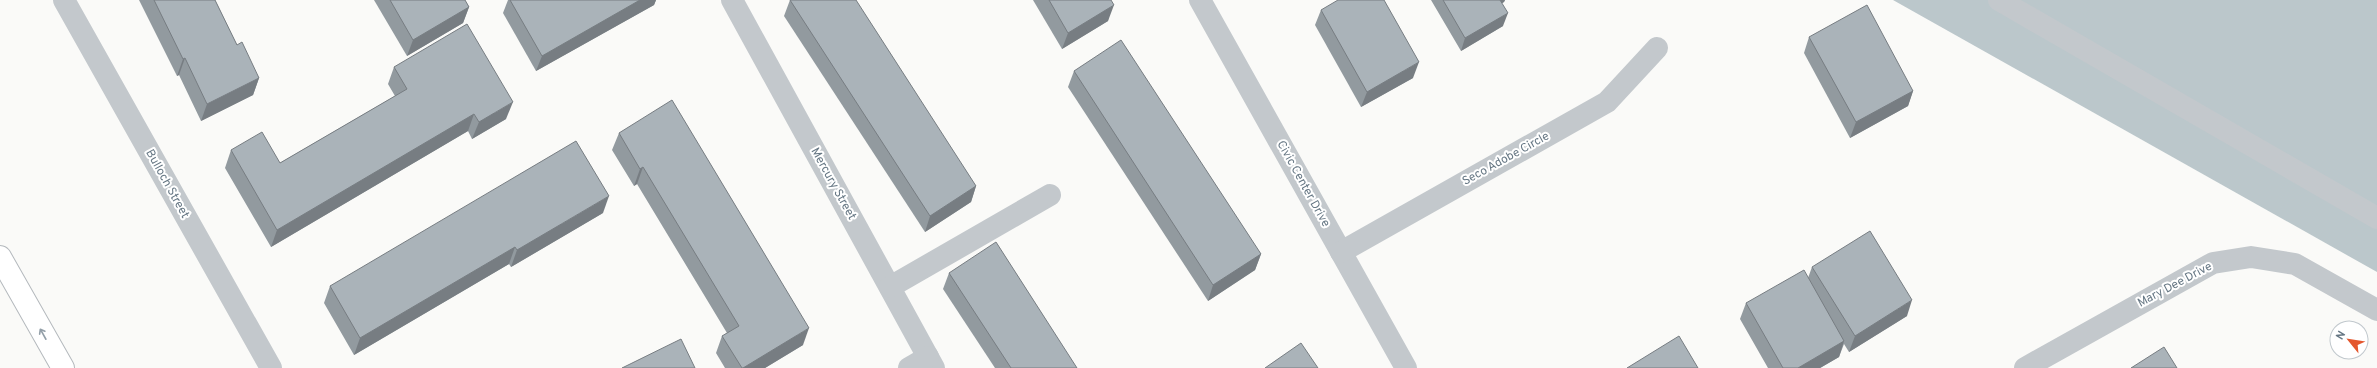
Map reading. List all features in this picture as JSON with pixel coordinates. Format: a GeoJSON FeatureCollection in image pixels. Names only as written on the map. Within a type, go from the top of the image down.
{"type":"FeatureCollection","features":[{"type":"Feature","properties":{"kind":"highway"},"geometry":{"type":"LineString","coordinates":[[0,257],[63,368]]}},
{"type":"Feature","properties":{"kind":"street","name":"Bulloch Street"},"geometry":{"type":"LineString","coordinates":[[64,0],[271,368]]}},
{"type":"Feature","properties":{"kind":"street","name":"Mercury Street"},"geometry":{"type":"LineString","coordinates":[[732,0],[931,363]]}},
{"type":"Feature","properties":{"kind":"street","name":"Civic Center Drive"},"geometry":{"type":"LineString","coordinates":[[1200,0],[1406,368]]}},
{"type":"Feature","properties":{"kind":"street"},"geometry":{"type":"LineString","coordinates":[[1999,0],[2377,218]]}},
{"type":"Feature","properties":{"kind":"street","name":"Seco Adobe Circle"},"geometry":{"type":"LineString","coordinates":[[1340,252],[1607,102],[1657,48]]}},
{"type":"Feature","properties":{"kind":"street"},"geometry":{"type":"LineString","coordinates":[[890,287],[1050,195]]}},
{"type":"Feature","properties":{"kind":"street","name":"Mary Dee Drive"},"geometry":{"type":"LineString","coordinates":[[2024,368],[2213,263],[2251,257],[2295,264],[2377,310]]}},
{"type":"Feature","properties":{"kind":"street"},"geometry":{"type":"LineString","coordinates":[[909,368],[931,363]]}},
{"type":"Feature","properties":{"kind":"shaded area"},"geometry":{"type":"Polygon","coordinates":[[[1893,0],[2377,0],[2377,272],[1893,0]]]}},
{"type":"Feature","properties":{"kind":"building"},"geometry":{"type":"Polygon","coordinates":[[[154,0],[215,0],[237,45],[242,42],[259,78],[207,104],[185,58],[183,59],[154,0]]]}},
{"type":"Feature","properties":{"kind":"building"},"geometry":{"type":"Polygon","coordinates":[[[390,0],[465,0],[469,7],[413,40],[390,0]]]}},
{"type":"Feature","properties":{"kind":"building"},"geometry":{"type":"Polygon","coordinates":[[[510,0],[640,0],[542,56],[510,0]]]}},
{"type":"Feature","properties":{"kind":"building"},"geometry":{"type":"Polygon","coordinates":[[[790,0],[856,0],[976,186],[930,216],[790,0]]]}},
{"type":"Feature","properties":{"kind":"building"},"geometry":{"type":"Polygon","coordinates":[[[1049,0],[1111,0],[1114,5],[1068,33],[1049,0]]]}},
{"type":"Feature","properties":{"kind":"building"},"geometry":{"type":"Polygon","coordinates":[[[1338,0],[1384,0],[1419,62],[1367,92],[1321,10],[1338,0]]]}},
{"type":"Feature","properties":{"kind":"building"},"geometry":{"type":"Polygon","coordinates":[[[1443,0],[1500,0],[1508,13],[1465,38],[1443,0]]]}},
{"type":"Feature","properties":{"kind":"building"},"geometry":{"type":"Polygon","coordinates":[[[1867,5],[1913,91],[1856,122],[1809,37],[1867,5]]]}},
{"type":"Feature","properties":{"kind":"building"},"geometry":{"type":"Polygon","coordinates":[[[467,24],[513,102],[479,122],[474,114],[277,230],[231,150],[262,132],[280,163],[407,89],[394,67],[467,24]]]}},
{"type":"Feature","properties":{"kind":"building"},"geometry":{"type":"Polygon","coordinates":[[[1121,40],[1261,254],[1213,285],[1074,71],[1121,40]]]}},
{"type":"Feature","properties":{"kind":"building"},"geometry":{"type":"Polygon","coordinates":[[[672,100],[809,328],[743,368],[722,336],[739,326],[643,167],[640,169],[619,133],[672,100]]]}},
{"type":"Feature","properties":{"kind":"building"},"geometry":{"type":"Polygon","coordinates":[[[576,141],[609,196],[517,250],[515,247],[360,338],[330,286],[576,141]]]}},
{"type":"Feature","properties":{"kind":"building"},"geometry":{"type":"Polygon","coordinates":[[[1870,231],[1912,300],[1855,336],[1812,267],[1870,231]]]}},
{"type":"Feature","properties":{"kind":"building"},"geometry":{"type":"Polygon","coordinates":[[[996,242],[1077,368],[1011,368],[949,273],[996,242]]]}},
{"type":"Feature","properties":{"kind":"building"},"geometry":{"type":"Polygon","coordinates":[[[1804,270],[1844,341],[1798,368],[1783,368],[1746,303],[1804,270]]]}},
{"type":"Feature","properties":{"kind":"building"},"geometry":{"type":"Polygon","coordinates":[[[1679,336],[1698,368],[1627,368],[1679,336]]]}},
{"type":"Feature","properties":{"kind":"building"},"geometry":{"type":"Polygon","coordinates":[[[681,339],[695,368],[622,368],[681,339]]]}},
{"type":"Feature","properties":{"kind":"building"},"geometry":{"type":"Polygon","coordinates":[[[1301,343],[1318,368],[1265,368],[1301,343]]]}},
{"type":"Feature","properties":{"kind":"building"},"geometry":{"type":"Polygon","coordinates":[[[2164,347],[2177,368],[2131,368],[2164,347]]]}}]}
